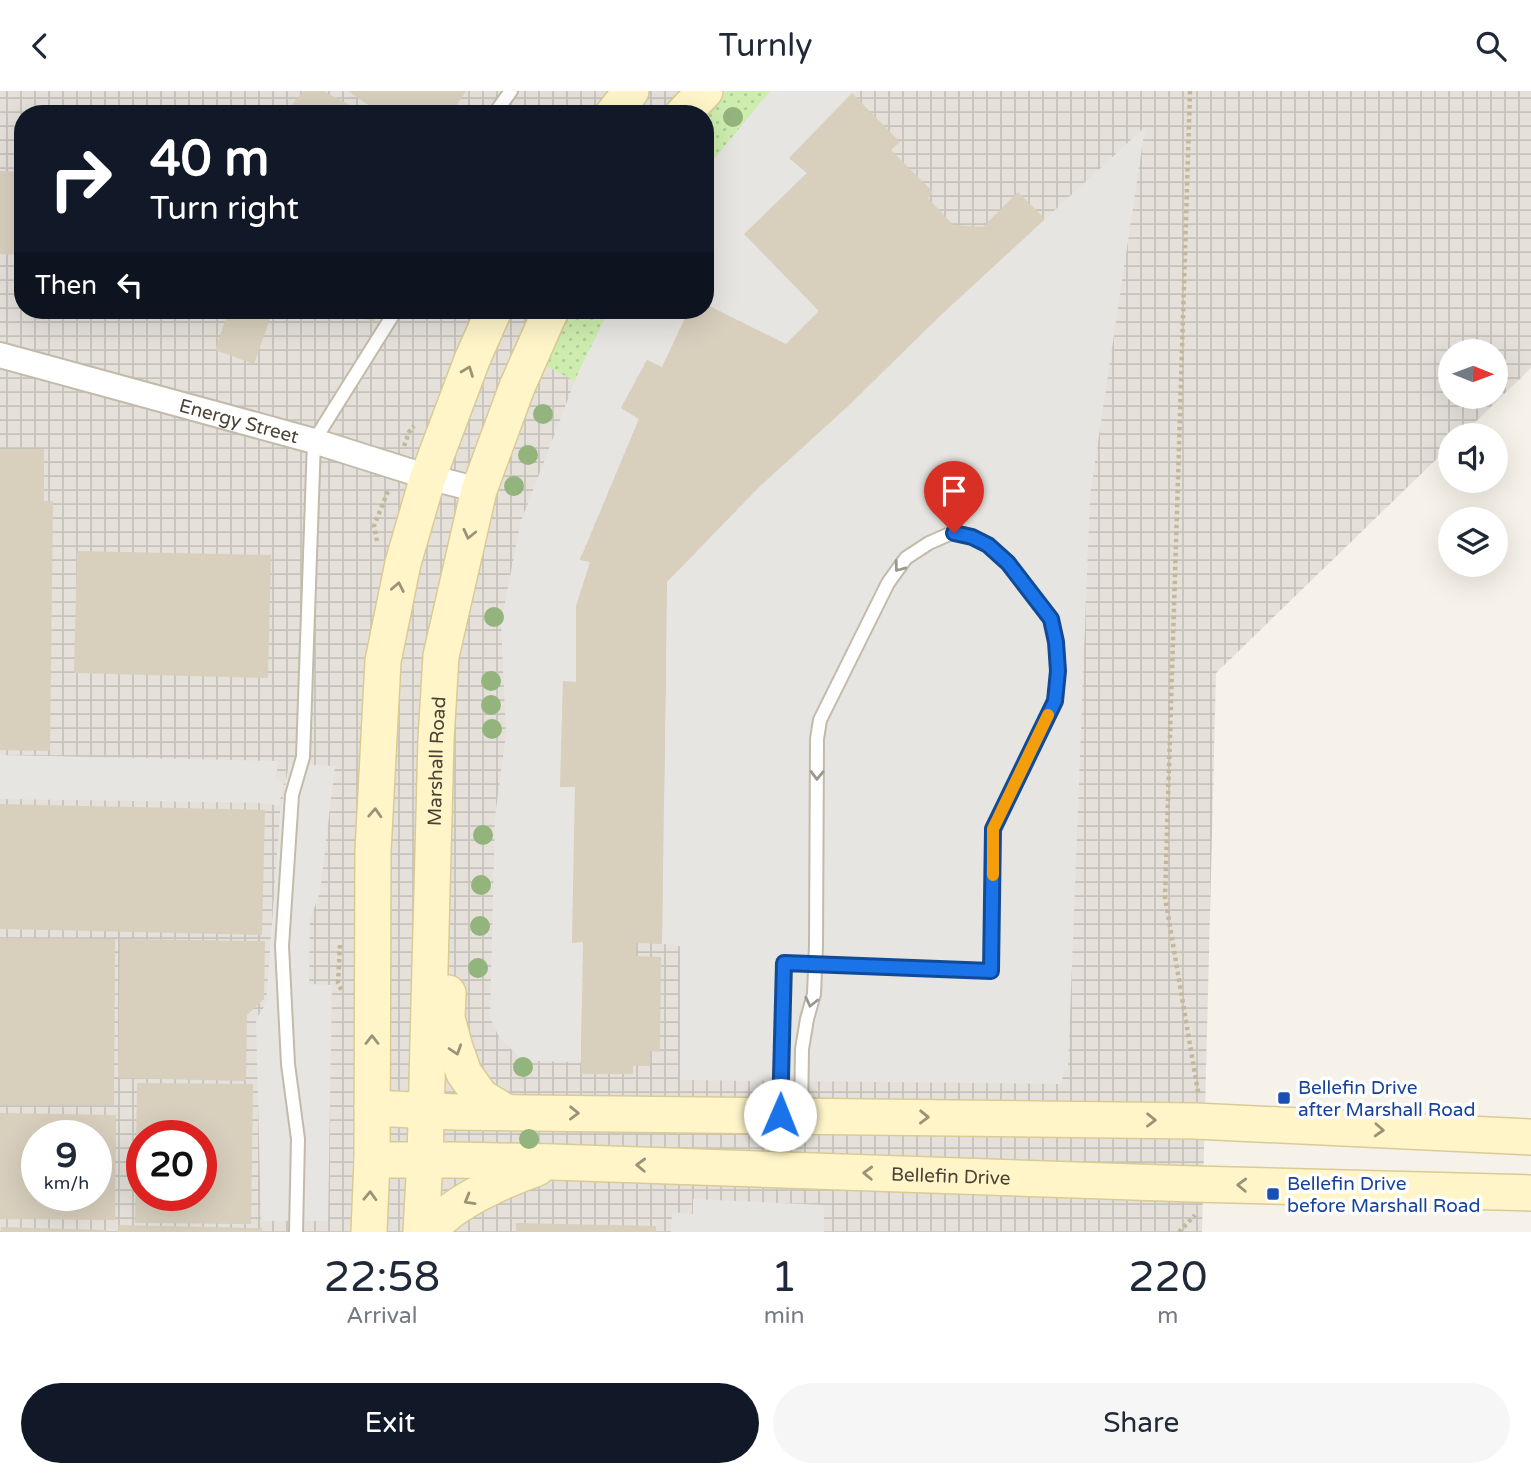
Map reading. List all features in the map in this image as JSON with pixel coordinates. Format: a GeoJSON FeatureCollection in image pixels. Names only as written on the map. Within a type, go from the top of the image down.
{"type":"FeatureCollection","features":[{"type":"Feature","properties":{"kind":"main road"},"geometry":{"type":"LineString","coordinates":[[620,105],[631,91]]}},
{"type":"Feature","properties":{"kind":"main road"},"geometry":{"type":"LineString","coordinates":[[692,105],[705,91]]}},
{"type":"Feature","properties":{"kind":"main road"},"geometry":{"type":"LineString","coordinates":[[369,1232],[372,1160],[373,851],[383,661],[403,563],[428,477],[490,319]]}},
{"type":"Feature","properties":{"kind":"main road","name":"Marshall Road"},"geometry":{"type":"LineString","coordinates":[[421,1232],[440,656],[479,490],[517,387],[547,319]]}},
{"type":"Feature","properties":{"kind":"main road"},"geometry":{"type":"LineString","coordinates":[[436,739],[451,847],[447,1018],[464,1073],[481,1097],[506,1112]]}},
{"type":"Feature","properties":{"kind":"main road"},"geometry":{"type":"LineString","coordinates":[[372,1108],[1195,1121],[1531,1137]]}},
{"type":"Feature","properties":{"kind":"main road","name":"Bellefin Drive"},"geometry":{"type":"LineString","coordinates":[[372,1160],[553,1162],[1531,1193]]}},
{"type":"Feature","properties":{"kind":"main road"},"geometry":{"type":"LineString","coordinates":[[429,1232],[443,1216],[504,1180],[553,1162]]}},
{"type":"Feature","properties":{"kind":"street","name":"Energy Street"},"geometry":{"type":"LineString","coordinates":[[0,355],[314,441],[479,490]]}},
{"type":"Feature","properties":{"kind":"lane"},"geometry":{"type":"LineString","coordinates":[[296,1232],[298,1139],[288,1064],[282,946],[292,795],[303,757],[314,441],[390,319]]}},
{"type":"Feature","properties":{"kind":"lane"},"geometry":{"type":"LineString","coordinates":[[790,1116],[784,963],[815,965],[991,971],[993,829],[1055,701],[1058,671],[1051,619],[1008,563],[988,545],[972,537],[954,533],[906,558],[888,583],[820,720],[817,739],[815,965],[814,994],[790,1116]]}},
{"type":"Feature","properties":{"kind":"path"},"geometry":{"type":"LineString","coordinates":[[1190,91],[1165,897],[1199,1098],[1195,1121]]}},
{"type":"Feature","properties":{"kind":"shaded area"},"geometry":{"type":"Polygon","coordinates":[[[0,91],[1531,91],[1531,368],[1508,390],[1508,339],[1438,339],[1438,409],[1489,409],[1474,423],[1438,423],[1438,458],[1216,673],[1202,1232],[0,1232],[0,91]]]}},
{"type":"Feature","properties":{"kind":"shaded area"},"geometry":{"type":"Polygon","coordinates":[[[770,91],[855,91],[790,159],[807,173],[745,234],[819,311],[786,344],[714,308],[714,159],[770,91]]]}},
{"type":"Feature","properties":{"kind":"shaded area"},"geometry":{"type":"Polygon","coordinates":[[[1145,127],[1090,496],[1068,1069],[1063,1070],[1062,1084],[680,1080],[680,946],[662,944],[667,582],[758,488],[1145,127]]]}},
{"type":"Feature","properties":{"kind":"shaded area"},"geometry":{"type":"Polygon","coordinates":[[[605,319],[685,319],[662,367],[646,361],[621,408],[639,419],[580,559],[590,562],[576,682],[563,682],[560,787],[575,787],[572,942],[583,942],[581,1062],[523,1061],[499,1037],[490,1018],[495,817],[506,734],[501,624],[520,524],[578,373],[605,319]]]}},
{"type":"Feature","properties":{"kind":"shaded area"},"geometry":{"type":"Polygon","coordinates":[[[0,755],[278,761],[276,780],[284,783],[279,806],[266,803],[0,799],[0,755]]]}},
{"type":"Feature","properties":{"kind":"shaded area"},"geometry":{"type":"Polygon","coordinates":[[[289,764],[335,766],[320,892],[310,920],[309,984],[332,985],[328,1221],[261,1221],[256,1019],[266,1004],[280,813],[289,764]]]}},
{"type":"Feature","properties":{"kind":"shaded area"},"geometry":{"type":"Polygon","coordinates":[[[693,1199],[824,1205],[824,1232],[671,1232],[672,1212],[693,1214],[693,1199]]]}},
{"type":"Feature","properties":{"kind":"green space"},"geometry":{"type":"Polygon","coordinates":[[[727,91],[770,91],[714,159],[714,105],[727,91]]]}},
{"type":"Feature","properties":{"kind":"green space"},"geometry":{"type":"Polygon","coordinates":[[[569,319],[605,319],[575,381],[544,365],[569,319]]]}},
{"type":"Feature","properties":{"kind":"building"},"geometry":{"type":"Polygon","coordinates":[[[304,91],[323,91],[350,105],[292,105],[304,91]]]}},
{"type":"Feature","properties":{"kind":"building"},"geometry":{"type":"Polygon","coordinates":[[[348,91],[466,91],[457,105],[368,105],[348,91]]]}},
{"type":"Feature","properties":{"kind":"building"},"geometry":{"type":"Polygon","coordinates":[[[852,93],[900,142],[891,150],[933,192],[928,198],[953,225],[983,227],[1018,192],[1045,219],[758,488],[667,582],[662,944],[636,943],[636,956],[661,957],[660,1052],[650,1051],[650,1066],[633,1066],[633,1074],[581,1074],[583,942],[572,943],[575,787],[560,787],[563,681],[576,682],[576,606],[590,562],[580,560],[639,419],[621,408],[647,360],[662,367],[685,319],[714,319],[714,308],[786,344],[819,311],[744,234],[807,173],[789,158],[852,93]]]}},
{"type":"Feature","properties":{"kind":"building"},"geometry":{"type":"Polygon","coordinates":[[[0,171],[14,172],[14,255],[0,254],[0,171]]]}},
{"type":"Feature","properties":{"kind":"building"},"geometry":{"type":"Polygon","coordinates":[[[226,319],[270,319],[254,364],[215,350],[226,319]]]}},
{"type":"Feature","properties":{"kind":"building"},"geometry":{"type":"Polygon","coordinates":[[[0,449],[44,449],[44,501],[53,501],[50,751],[0,750],[0,449]]]}},
{"type":"Feature","properties":{"kind":"building"},"geometry":{"type":"Polygon","coordinates":[[[77,551],[271,555],[268,678],[74,673],[77,551]]]}},
{"type":"Feature","properties":{"kind":"building"},"geometry":{"type":"Polygon","coordinates":[[[0,804],[265,810],[262,935],[0,929],[0,804]]]}},
{"type":"Feature","properties":{"kind":"building"},"geometry":{"type":"Polygon","coordinates":[[[0,938],[115,939],[114,1105],[0,1105],[0,938]]]}},
{"type":"Feature","properties":{"kind":"building"},"geometry":{"type":"Polygon","coordinates":[[[120,939],[265,941],[264,999],[247,1015],[246,1081],[118,1078],[120,939]]]}},
{"type":"Feature","properties":{"kind":"building"},"geometry":{"type":"Polygon","coordinates":[[[137,1083],[253,1084],[251,1224],[135,1223],[135,1211],[217,1211],[217,1120],[136,1120],[137,1083]]]}},
{"type":"Feature","properties":{"kind":"building"},"geometry":{"type":"Polygon","coordinates":[[[0,1113],[116,1115],[115,1220],[0,1219],[0,1113]]]}},
{"type":"Feature","properties":{"kind":"building"},"geometry":{"type":"Polygon","coordinates":[[[516,1223],[656,1226],[656,1232],[516,1232],[516,1223]]]}},
{"type":"Feature","properties":{"kind":"building"},"geometry":{"type":"Polygon","coordinates":[[[118,1225],[262,1228],[262,1232],[118,1232],[118,1225]]]}},
{"type":"Feature","properties":{"kind":"building"},"geometry":{"type":"Polygon","coordinates":[[[1,1227],[107,1230],[107,1232],[1,1232],[1,1227]]]}},
{"type":"Feature","properties":{"kind":"slow traffic"},"geometry":{"type":"LineString","coordinates":[[993,875],[993,829],[1048,715]]}},
{"type":"Feature","properties":{"kind":"place","name":"Bellefin Drive after Marshall Road"},"geometry":{"type":"Point","coordinates":[1284,1098]}},
{"type":"Feature","properties":{"kind":"place","name":"Bellefin Drive before Marshall Road"},"geometry":{"type":"Point","coordinates":[1273,1194]}},
{"type":"Feature","properties":{"kind":"route"},"geometry":{"type":"LineString","coordinates":[[780,1115],[784,963],[991,971],[993,829],[1055,701],[1058,671],[1056,642],[1051,619],[1008,563],[988,545],[972,537],[954,533]]}}]}
